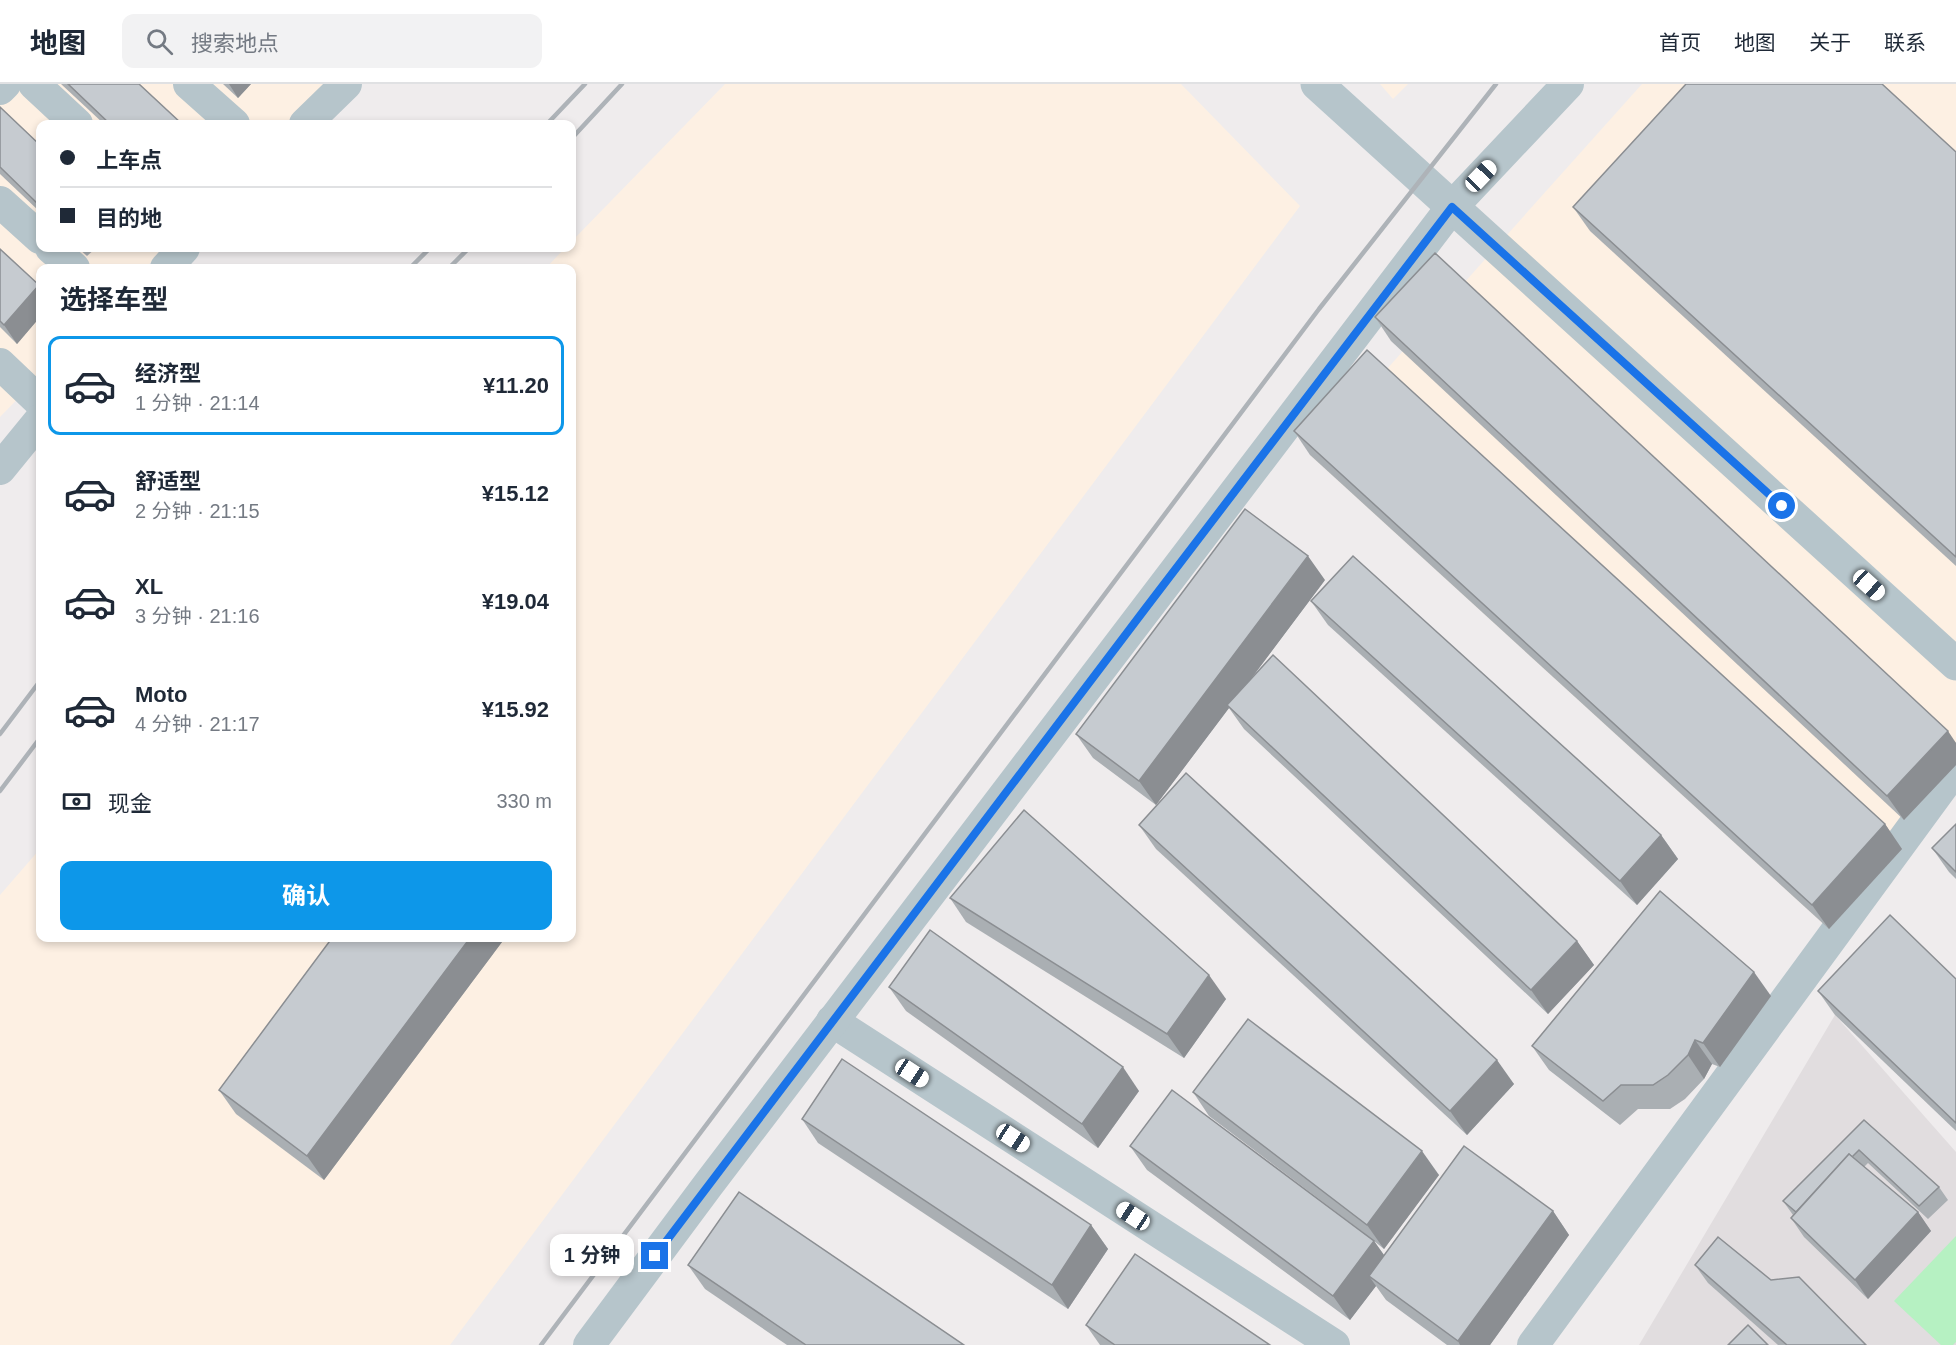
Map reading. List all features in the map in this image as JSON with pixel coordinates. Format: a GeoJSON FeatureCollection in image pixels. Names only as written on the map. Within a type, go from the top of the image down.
{"type":"FeatureCollection","features":[{"type":"Feature","properties":{"kind":"street"},"geometry":{"type":"LineString","coordinates":[[0,89],[5,84]]}},
{"type":"Feature","properties":{"kind":"street"},"geometry":{"type":"LineString","coordinates":[[34,84],[73,120]]}},
{"type":"Feature","properties":{"kind":"street"},"geometry":{"type":"LineString","coordinates":[[189,84],[230,120]]}},
{"type":"Feature","properties":{"kind":"street"},"geometry":{"type":"LineString","coordinates":[[309,120],[346,84]]}},
{"type":"Feature","properties":{"kind":"street"},"geometry":{"type":"LineString","coordinates":[[1317,84],[1956,664]]}},
{"type":"Feature","properties":{"kind":"street"},"geometry":{"type":"LineString","coordinates":[[589,1345],[832,1021],[1452,207],[1569,84]]}},
{"type":"Feature","properties":{"kind":"street"},"geometry":{"type":"LineString","coordinates":[[0,202],[36,234]]}},
{"type":"Feature","properties":{"kind":"street"},"geometry":{"type":"LineString","coordinates":[[56,252],[69,264]]}},
{"type":"Feature","properties":{"kind":"street"},"geometry":{"type":"LineString","coordinates":[[170,264],[180,252]]}},
{"type":"Feature","properties":{"kind":"street"},"geometry":{"type":"LineString","coordinates":[[0,364],[36,398]]}},
{"type":"Feature","properties":{"kind":"street"},"geometry":{"type":"LineString","coordinates":[[0,469],[36,425]]}},
{"type":"Feature","properties":{"kind":"street"},"geometry":{"type":"LineString","coordinates":[[1533,1345],[1956,768]]}},
{"type":"Feature","properties":{"kind":"street"},"geometry":{"type":"LineString","coordinates":[[832,1021],[1334,1345]]}},
{"type":"Feature","properties":{"kind":"shaded area"},"geometry":{"type":"Polygon","coordinates":[[[0,84],[325,84],[290,120],[36,120],[36,252],[162,252],[149,264],[36,264],[36,380],[0,417],[0,84]]]}},
{"type":"Feature","properties":{"kind":"shaded area"},"geometry":{"type":"Polygon","coordinates":[[[725,84],[1181,84],[1300,206],[450,1345],[0,1345],[0,895],[36,854],[36,942],[576,942],[576,264],[550,264],[561,252],[576,252],[576,237],[725,84]]]}},
{"type":"Feature","properties":{"kind":"shaded area"},"geometry":{"type":"Polygon","coordinates":[[[1380,84],[1408,84],[1393,99],[1380,84]]]}},
{"type":"Feature","properties":{"kind":"shaded area"},"geometry":{"type":"Polygon","coordinates":[[[1642,84],[1956,84],[1956,765],[1829,929],[1310,455],[1642,84]]]}},
{"type":"Feature","properties":{"kind":"shaded area"},"geometry":{"type":"Polygon","coordinates":[[[1835,1015],[1956,1152],[1956,1345],[1639,1345],[1835,1015]]]}},
{"type":"Feature","properties":{"kind":"green space"},"geometry":{"type":"Polygon","coordinates":[[[1956,1236],[1956,1342],[1953,1345],[1941,1345],[1894,1301],[1956,1236]]]}},
{"type":"Feature","properties":{"kind":"building"},"geometry":{"type":"Polygon","coordinates":[[[68,84],[139,84],[178,120],[106,120],[68,84]]]}},
{"type":"Feature","properties":{"kind":"building"},"geometry":{"type":"Polygon","coordinates":[[[1686,84],[1882,84],[1956,152],[1956,557],[1573,207],[1686,84]]]}},
{"type":"Feature","properties":{"kind":"building"},"geometry":{"type":"Polygon","coordinates":[[[0,107],[36,141],[36,202],[0,167],[0,107]]]}},
{"type":"Feature","properties":{"kind":"building"},"geometry":{"type":"Polygon","coordinates":[[[0,249],[36,282],[36,288],[4,325],[0,321],[0,249]]]}},
{"type":"Feature","properties":{"kind":"building"},"geometry":{"type":"Polygon","coordinates":[[[1435,253],[1948,731],[1887,796],[1375,317],[1435,253]]]}},
{"type":"Feature","properties":{"kind":"building"},"geometry":{"type":"Polygon","coordinates":[[[1367,350],[1885,824],[1812,905],[1294,431],[1367,350]]]}},
{"type":"Feature","properties":{"kind":"building"},"geometry":{"type":"Polygon","coordinates":[[[1245,509],[1308,556],[1139,781],[1076,734],[1245,509]]]}},
{"type":"Feature","properties":{"kind":"building"},"geometry":{"type":"Polygon","coordinates":[[[1353,556],[1661,835],[1620,881],[1311,601],[1353,556]]]}},
{"type":"Feature","properties":{"kind":"building"},"geometry":{"type":"Polygon","coordinates":[[[1273,655],[1577,941],[1531,990],[1227,705],[1273,655]]]}},
{"type":"Feature","properties":{"kind":"building"},"geometry":{"type":"Polygon","coordinates":[[[1186,773],[1497,1060],[1450,1111],[1139,825],[1186,773]]]}},
{"type":"Feature","properties":{"kind":"building"},"geometry":{"type":"Polygon","coordinates":[[[1024,810],[1209,975],[1167,1034],[950,898],[1024,810]]]}},
{"type":"Feature","properties":{"kind":"building"},"geometry":{"type":"Polygon","coordinates":[[[1956,824],[1956,872],[1932,848],[1956,824]]]}},
{"type":"Feature","properties":{"kind":"building"},"geometry":{"type":"Polygon","coordinates":[[[1660,891],[1754,972],[1703,1043],[1695,1040],[1688,1055],[1668,1075],[1653,1085],[1621,1085],[1603,1101],[1532,1046],[1660,891]]]}},
{"type":"Feature","properties":{"kind":"building"},"geometry":{"type":"Polygon","coordinates":[[[1890,915],[1956,979],[1956,1123],[1818,991],[1890,915]]]}},
{"type":"Feature","properties":{"kind":"building"},"geometry":{"type":"Polygon","coordinates":[[[930,930],[1123,1067],[1082,1124],[889,987],[930,930]]]}},
{"type":"Feature","properties":{"kind":"building"},"geometry":{"type":"Polygon","coordinates":[[[329,942],[467,942],[307,1156],[219,1090],[329,942]]]}},
{"type":"Feature","properties":{"kind":"building"},"geometry":{"type":"Polygon","coordinates":[[[1248,1019],[1422,1151],[1367,1225],[1193,1092],[1248,1019]]]}},
{"type":"Feature","properties":{"kind":"building"},"geometry":{"type":"Polygon","coordinates":[[[842,1059],[1091,1225],[1052,1285],[802,1119],[842,1059]]]}},
{"type":"Feature","properties":{"kind":"building"},"geometry":{"type":"Polygon","coordinates":[[[1172,1090],[1374,1241],[1333,1296],[1130,1146],[1172,1090]]]}},
{"type":"Feature","properties":{"kind":"building"},"geometry":{"type":"Polygon","coordinates":[[[1864,1120],[1939,1187],[1919,1206],[1859,1150],[1852,1157],[1849,1154],[1796,1212],[1783,1201],[1864,1120]]]}},
{"type":"Feature","properties":{"kind":"building"},"geometry":{"type":"Polygon","coordinates":[[[1464,1146],[1553,1211],[1458,1341],[1369,1276],[1464,1146]]]}},
{"type":"Feature","properties":{"kind":"building"},"geometry":{"type":"Polygon","coordinates":[[[1849,1154],[1918,1212],[1855,1280],[1791,1218],[1849,1154]]]}},
{"type":"Feature","properties":{"kind":"building"},"geometry":{"type":"Polygon","coordinates":[[[739,1192],[964,1345],[806,1345],[688,1265],[739,1192]]]}},
{"type":"Feature","properties":{"kind":"building"},"geometry":{"type":"Polygon","coordinates":[[[1718,1237],[1771,1280],[1799,1277],[1866,1345],[1787,1345],[1695,1265],[1718,1237]]]}},
{"type":"Feature","properties":{"kind":"building"},"geometry":{"type":"Polygon","coordinates":[[[1135,1254],[1270,1345],[1115,1345],[1086,1325],[1135,1254]]]}},
{"type":"Feature","properties":{"kind":"building"},"geometry":{"type":"Polygon","coordinates":[[[1748,1325],[1768,1345],[1728,1345],[1748,1325]]]}},
{"type":"Feature","properties":{"kind":"railway"},"geometry":{"type":"LineString","coordinates":[[551,120],[585,84]]}},
{"type":"Feature","properties":{"kind":"railway"},"geometry":{"type":"LineString","coordinates":[[576,134],[622,84]]}},
{"type":"Feature","properties":{"kind":"railway"},"geometry":{"type":"LineString","coordinates":[[541,1345],[1319,309],[1496,84]]}},
{"type":"Feature","properties":{"kind":"railway"},"geometry":{"type":"LineString","coordinates":[[414,264],[426,252]]}},
{"type":"Feature","properties":{"kind":"railway"},"geometry":{"type":"LineString","coordinates":[[453,264],[465,252]]}},
{"type":"Feature","properties":{"kind":"railway"},"geometry":{"type":"LineString","coordinates":[[0,734],[36,686]]}},
{"type":"Feature","properties":{"kind":"railway"},"geometry":{"type":"LineString","coordinates":[[0,791],[36,743]]}},
{"type":"Feature","properties":{"kind":"route"},"geometry":{"type":"LineString","coordinates":[[655,1256],[1452,207],[1782,506]]}}]}
